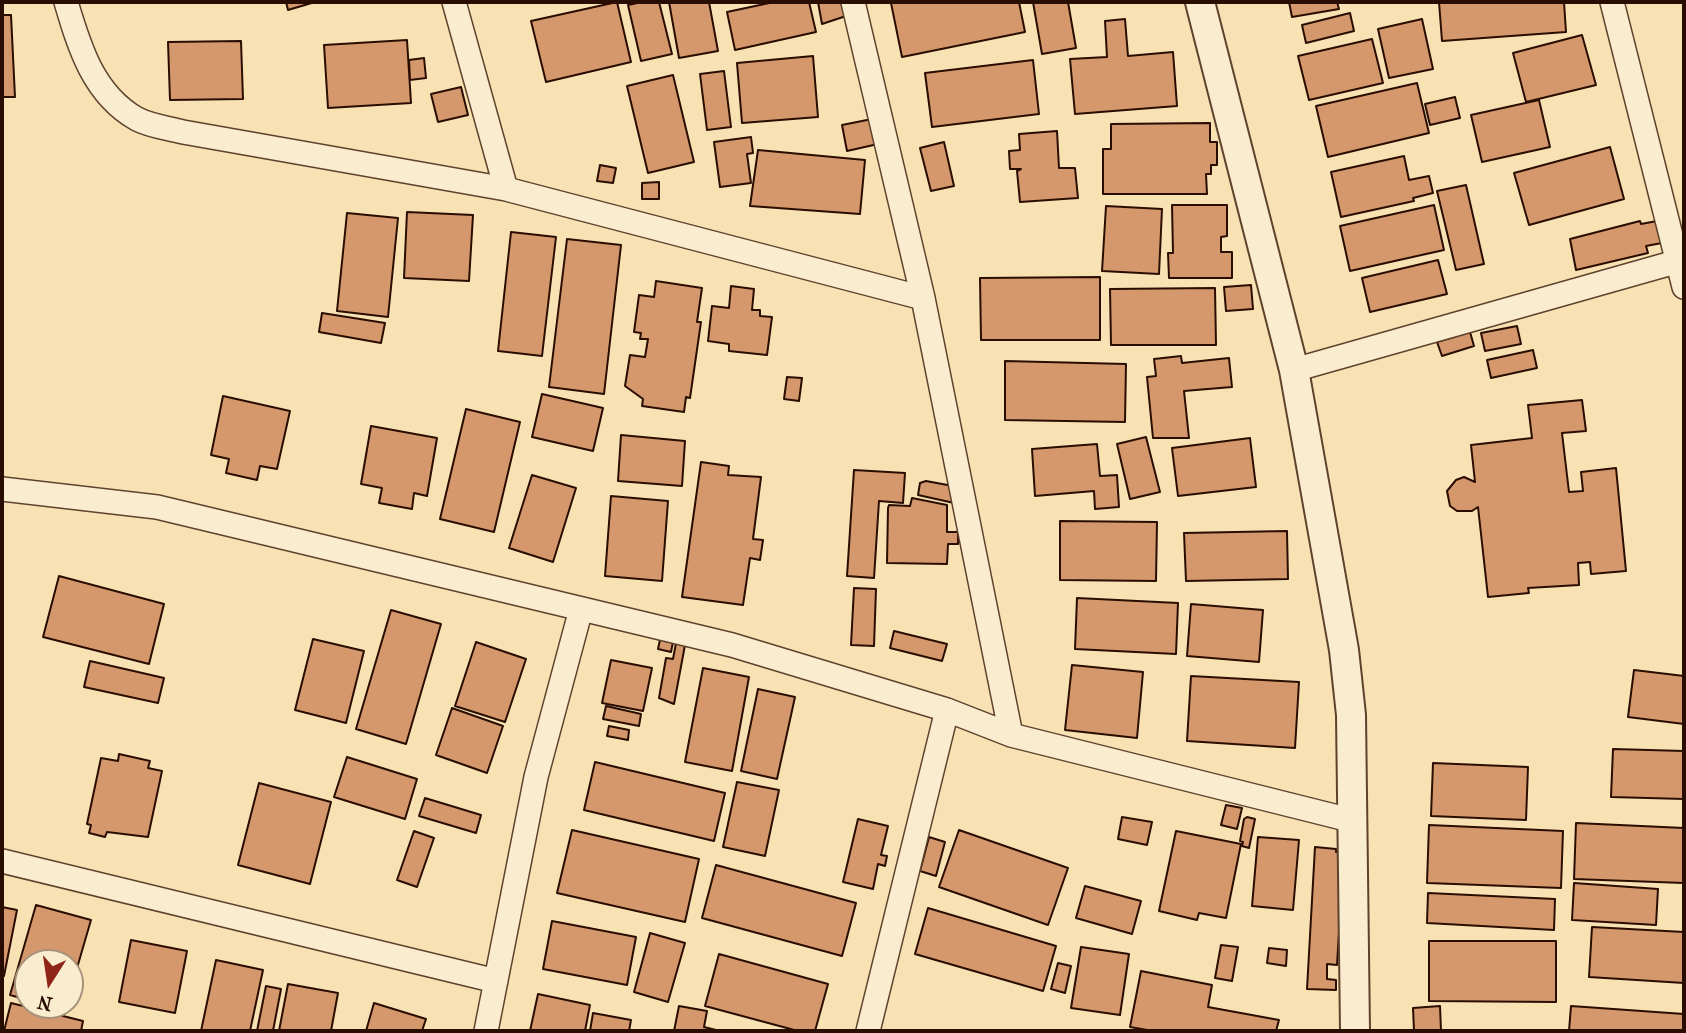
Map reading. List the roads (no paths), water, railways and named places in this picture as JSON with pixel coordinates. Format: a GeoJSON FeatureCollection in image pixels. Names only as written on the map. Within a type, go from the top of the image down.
{"type":"FeatureCollection","features":[{"type":"Feature","properties":{"kind":"street"},"geometry":{"type":"LineString","coordinates":[[65,2],[83,58],[103,89],[124,109],[145,122],[183,132],[506,189],[923,298]]}},
{"type":"Feature","properties":{"kind":"street"},"geometry":{"type":"LineString","coordinates":[[454,2],[506,189]]}},
{"type":"Feature","properties":{"kind":"street"},"geometry":{"type":"LineString","coordinates":[[853,2],[923,298],[1011,735]]}},
{"type":"Feature","properties":{"kind":"street"},"geometry":{"type":"LineString","coordinates":[[1200,2],[1294,370],[1344,650],[1351,715],[1356,1031]]}},
{"type":"Feature","properties":{"kind":"street"},"geometry":{"type":"LineString","coordinates":[[1612,2],[1684,287]]}},
{"type":"Feature","properties":{"kind":"street"},"geometry":{"type":"LineString","coordinates":[[1294,370],[1679,261]]}},
{"type":"Feature","properties":{"kind":"street"},"geometry":{"type":"LineString","coordinates":[[2,489],[157,507],[732,645],[947,710],[1011,735],[1354,821]]}},
{"type":"Feature","properties":{"kind":"street"},"geometry":{"type":"LineString","coordinates":[[486,1031],[536,777],[581,609]]}},
{"type":"Feature","properties":{"kind":"street"},"geometry":{"type":"LineString","coordinates":[[867,1031],[947,710]]}},
{"type":"Feature","properties":{"kind":"street"},"geometry":{"type":"LineString","coordinates":[[2,861],[496,981]]}}]}
